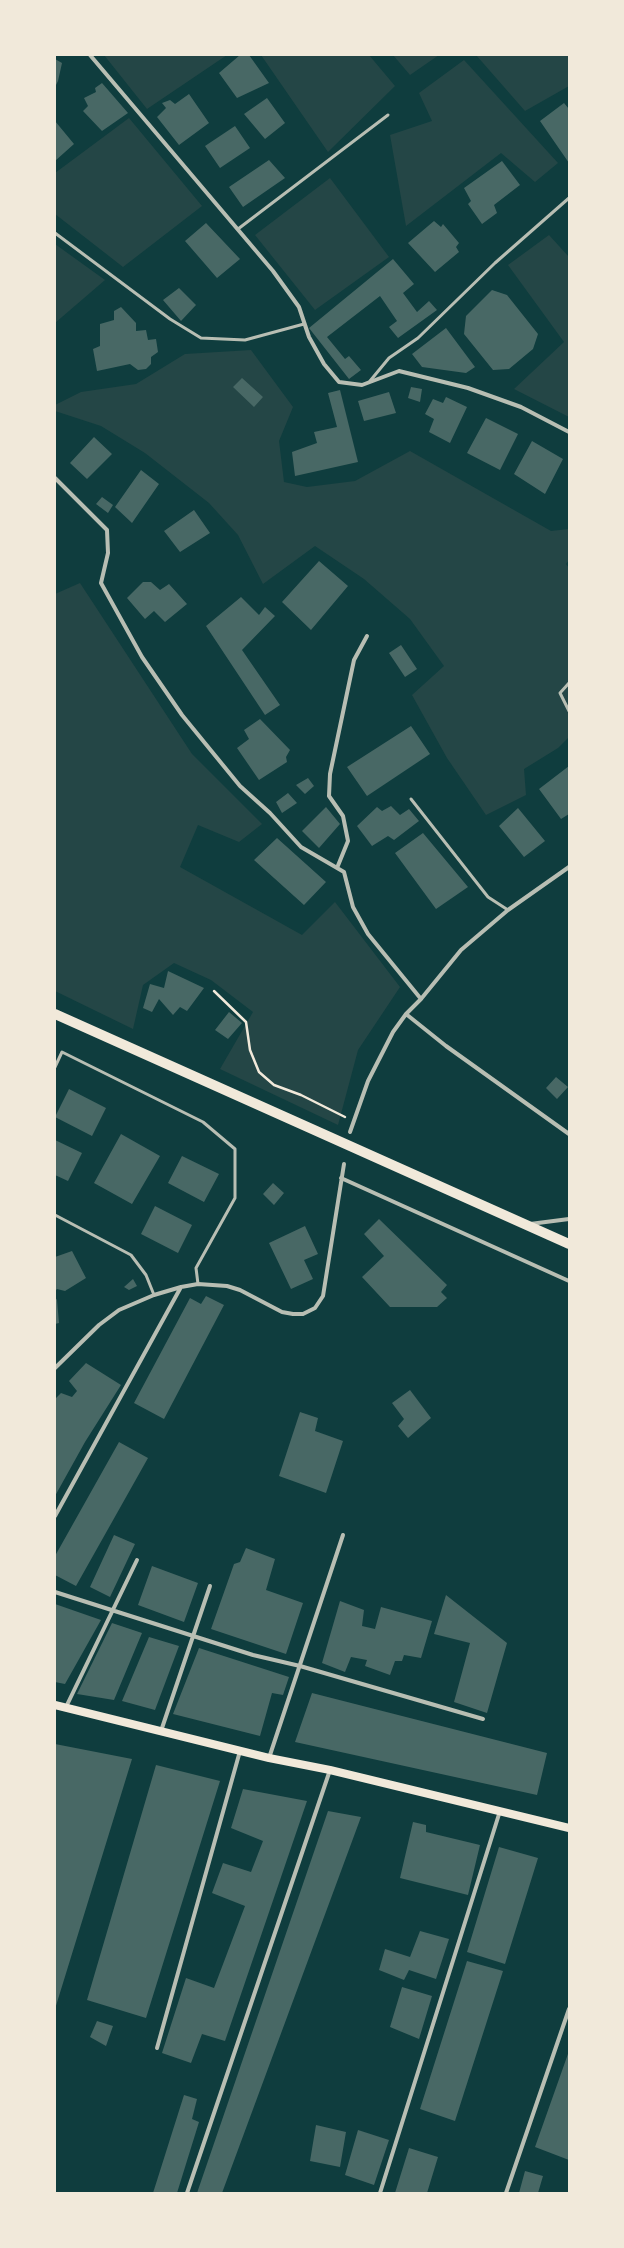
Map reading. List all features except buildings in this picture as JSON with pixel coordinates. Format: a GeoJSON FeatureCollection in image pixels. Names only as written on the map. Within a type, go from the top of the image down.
{"type":"FeatureCollection","features":[{"type":"Feature","properties":{"kind":"main road"},"geometry":{"type":"LineString","coordinates":[[55,1014],[569,1244]]}},
{"type":"Feature","properties":{"kind":"main road"},"geometry":{"type":"LineString","coordinates":[[55,1705],[269,1758],[330,1770],[569,1828]]}},
{"type":"Feature","properties":{"kind":"street"},"geometry":{"type":"LineString","coordinates":[[90,55],[273,270],[299,307],[309,338],[324,364],[339,382],[362,385],[399,372],[468,388],[521,407],[569,432]]}},
{"type":"Feature","properties":{"kind":"street"},"geometry":{"type":"LineString","coordinates":[[55,478],[107,530],[108,553],[101,583],[142,657],[182,715],[240,786],[270,813],[302,846],[344,872],[353,907],[368,934],[421,999]]}},
{"type":"Feature","properties":{"kind":"street"},"geometry":{"type":"LineString","coordinates":[[337,868],[348,841],[343,816],[329,796],[330,774],[354,660],[367,636]]}},
{"type":"Feature","properties":{"kind":"street"},"geometry":{"type":"LineString","coordinates":[[350,1132],[352,1121],[368,1081],[393,1032],[406,1014],[421,999],[461,950],[508,910],[569,867]]}},
{"type":"Feature","properties":{"kind":"street"},"geometry":{"type":"LineString","coordinates":[[406,1014],[446,1046],[569,1134]]}},
{"type":"Feature","properties":{"kind":"street"},"geometry":{"type":"LineString","coordinates":[[55,1368],[99,1325],[119,1310],[154,1295],[181,1287],[198,1284],[227,1286],[240,1290],[282,1312],[293,1314],[303,1314],[315,1308],[323,1296],[344,1164]]}},
{"type":"Feature","properties":{"kind":"street"},"geometry":{"type":"LineString","coordinates":[[341,1178],[569,1282]]}},
{"type":"Feature","properties":{"kind":"street"},"geometry":{"type":"LineString","coordinates":[[526,1225],[569,1219]]}},
{"type":"Feature","properties":{"kind":"street"},"geometry":{"type":"LineString","coordinates":[[55,1516],[181,1287]]}},
{"type":"Feature","properties":{"kind":"street"},"geometry":{"type":"LineString","coordinates":[[269,1758],[343,1535]]}},
{"type":"Feature","properties":{"kind":"street"},"geometry":{"type":"LineString","coordinates":[[66,1707],[112,1610],[138,1560]]}},
{"type":"Feature","properties":{"kind":"street"},"geometry":{"type":"LineString","coordinates":[[161,1731],[210,1586]]}},
{"type":"Feature","properties":{"kind":"street"},"geometry":{"type":"LineString","coordinates":[[55,1592],[253,1654],[300,1666],[483,1719]]}},
{"type":"Feature","properties":{"kind":"street"},"geometry":{"type":"LineString","coordinates":[[157,2048],[240,1751]]}},
{"type":"Feature","properties":{"kind":"street"},"geometry":{"type":"LineString","coordinates":[[187,2193],[330,1770]]}},
{"type":"Feature","properties":{"kind":"street"},"geometry":{"type":"LineString","coordinates":[[380,2193],[500,1811]]}},
{"type":"Feature","properties":{"kind":"street"},"geometry":{"type":"LineString","coordinates":[[506,2193],[569,2008]]}},
{"type":"Feature","properties":{"kind":"lane"},"geometry":{"type":"LineString","coordinates":[[238,229],[388,115]]}},
{"type":"Feature","properties":{"kind":"lane"},"geometry":{"type":"LineString","coordinates":[[369,383],[389,358],[418,338],[495,263],[569,198]]}},
{"type":"Feature","properties":{"kind":"lane"},"geometry":{"type":"LineString","coordinates":[[55,233],[170,319],[201,338],[245,340],[304,324]]}},
{"type":"Feature","properties":{"kind":"lane"},"geometry":{"type":"LineString","coordinates":[[569,683],[560,693],[569,711]]}},
{"type":"Feature","properties":{"kind":"lane"},"geometry":{"type":"LineString","coordinates":[[411,799],[488,897],[508,910]]}},
{"type":"Feature","properties":{"kind":"lane"},"geometry":{"type":"LineString","coordinates":[[55,1067],[62,1052],[203,1122],[235,1149],[235,1198],[196,1268],[198,1284]]}},
{"type":"Feature","properties":{"kind":"lane"},"geometry":{"type":"LineString","coordinates":[[55,1215],[131,1255],[146,1274],[154,1295]]}},
{"type":"Feature","properties":{"kind":"path"},"geometry":{"type":"LineString","coordinates":[[214,991],[246,1022],[250,1050],[258,1072],[274,1085],[301,1095],[352,1121]]}},
{"type":"Feature","properties":{"kind":"shaded area"},"geometry":{"type":"Polygon","coordinates":[[[104,55],[227,55],[147,109],[104,55]]]}},
{"type":"Feature","properties":{"kind":"shaded area"},"geometry":{"type":"Polygon","coordinates":[[[261,55],[369,55],[395,86],[328,152],[261,55]]]}},
{"type":"Feature","properties":{"kind":"shaded area"},"geometry":{"type":"Polygon","coordinates":[[[393,55],[439,55],[410,75],[393,55]]]}},
{"type":"Feature","properties":{"kind":"shaded area"},"geometry":{"type":"Polygon","coordinates":[[[476,55],[569,55],[569,86],[525,111],[476,55]]]}},
{"type":"Feature","properties":{"kind":"shaded area"},"geometry":{"type":"Polygon","coordinates":[[[464,60],[558,163],[535,182],[501,153],[406,226],[390,135],[432,121],[419,93],[464,60]]]}},
{"type":"Feature","properties":{"kind":"shaded area"},"geometry":{"type":"Polygon","coordinates":[[[129,118],[202,206],[123,267],[55,214],[55,173],[129,118]]]}},
{"type":"Feature","properties":{"kind":"shaded area"},"geometry":{"type":"Polygon","coordinates":[[[330,178],[389,257],[315,310],[255,235],[330,178]]]}},
{"type":"Feature","properties":{"kind":"shaded area"},"geometry":{"type":"Polygon","coordinates":[[[549,235],[569,257],[569,417],[514,389],[564,342],[508,265],[549,235]]]}},
{"type":"Feature","properties":{"kind":"shaded area"},"geometry":{"type":"Polygon","coordinates":[[[55,244],[105,280],[55,323],[55,244]]]}},
{"type":"Feature","properties":{"kind":"shaded area"},"geometry":{"type":"Polygon","coordinates":[[[251,350],[293,407],[279,441],[284,482],[307,487],[355,481],[410,451],[551,531],[569,529],[569,560],[566,564],[569,568],[569,737],[558,748],[524,769],[526,795],[486,815],[447,758],[412,695],[444,666],[410,619],[364,579],[315,546],[263,584],[238,535],[209,503],[145,453],[101,426],[55,411],[55,405],[81,392],[136,384],[185,354],[251,350]]]}},
{"type":"Feature","properties":{"kind":"shaded area"},"geometry":{"type":"Polygon","coordinates":[[[80,583],[192,754],[262,824],[239,842],[198,825],[180,867],[302,935],[335,902],[400,987],[358,1050],[338,1125],[220,1069],[253,1012],[211,980],[174,963],[143,985],[133,1029],[55,991],[55,594],[80,583]]]}}]}
